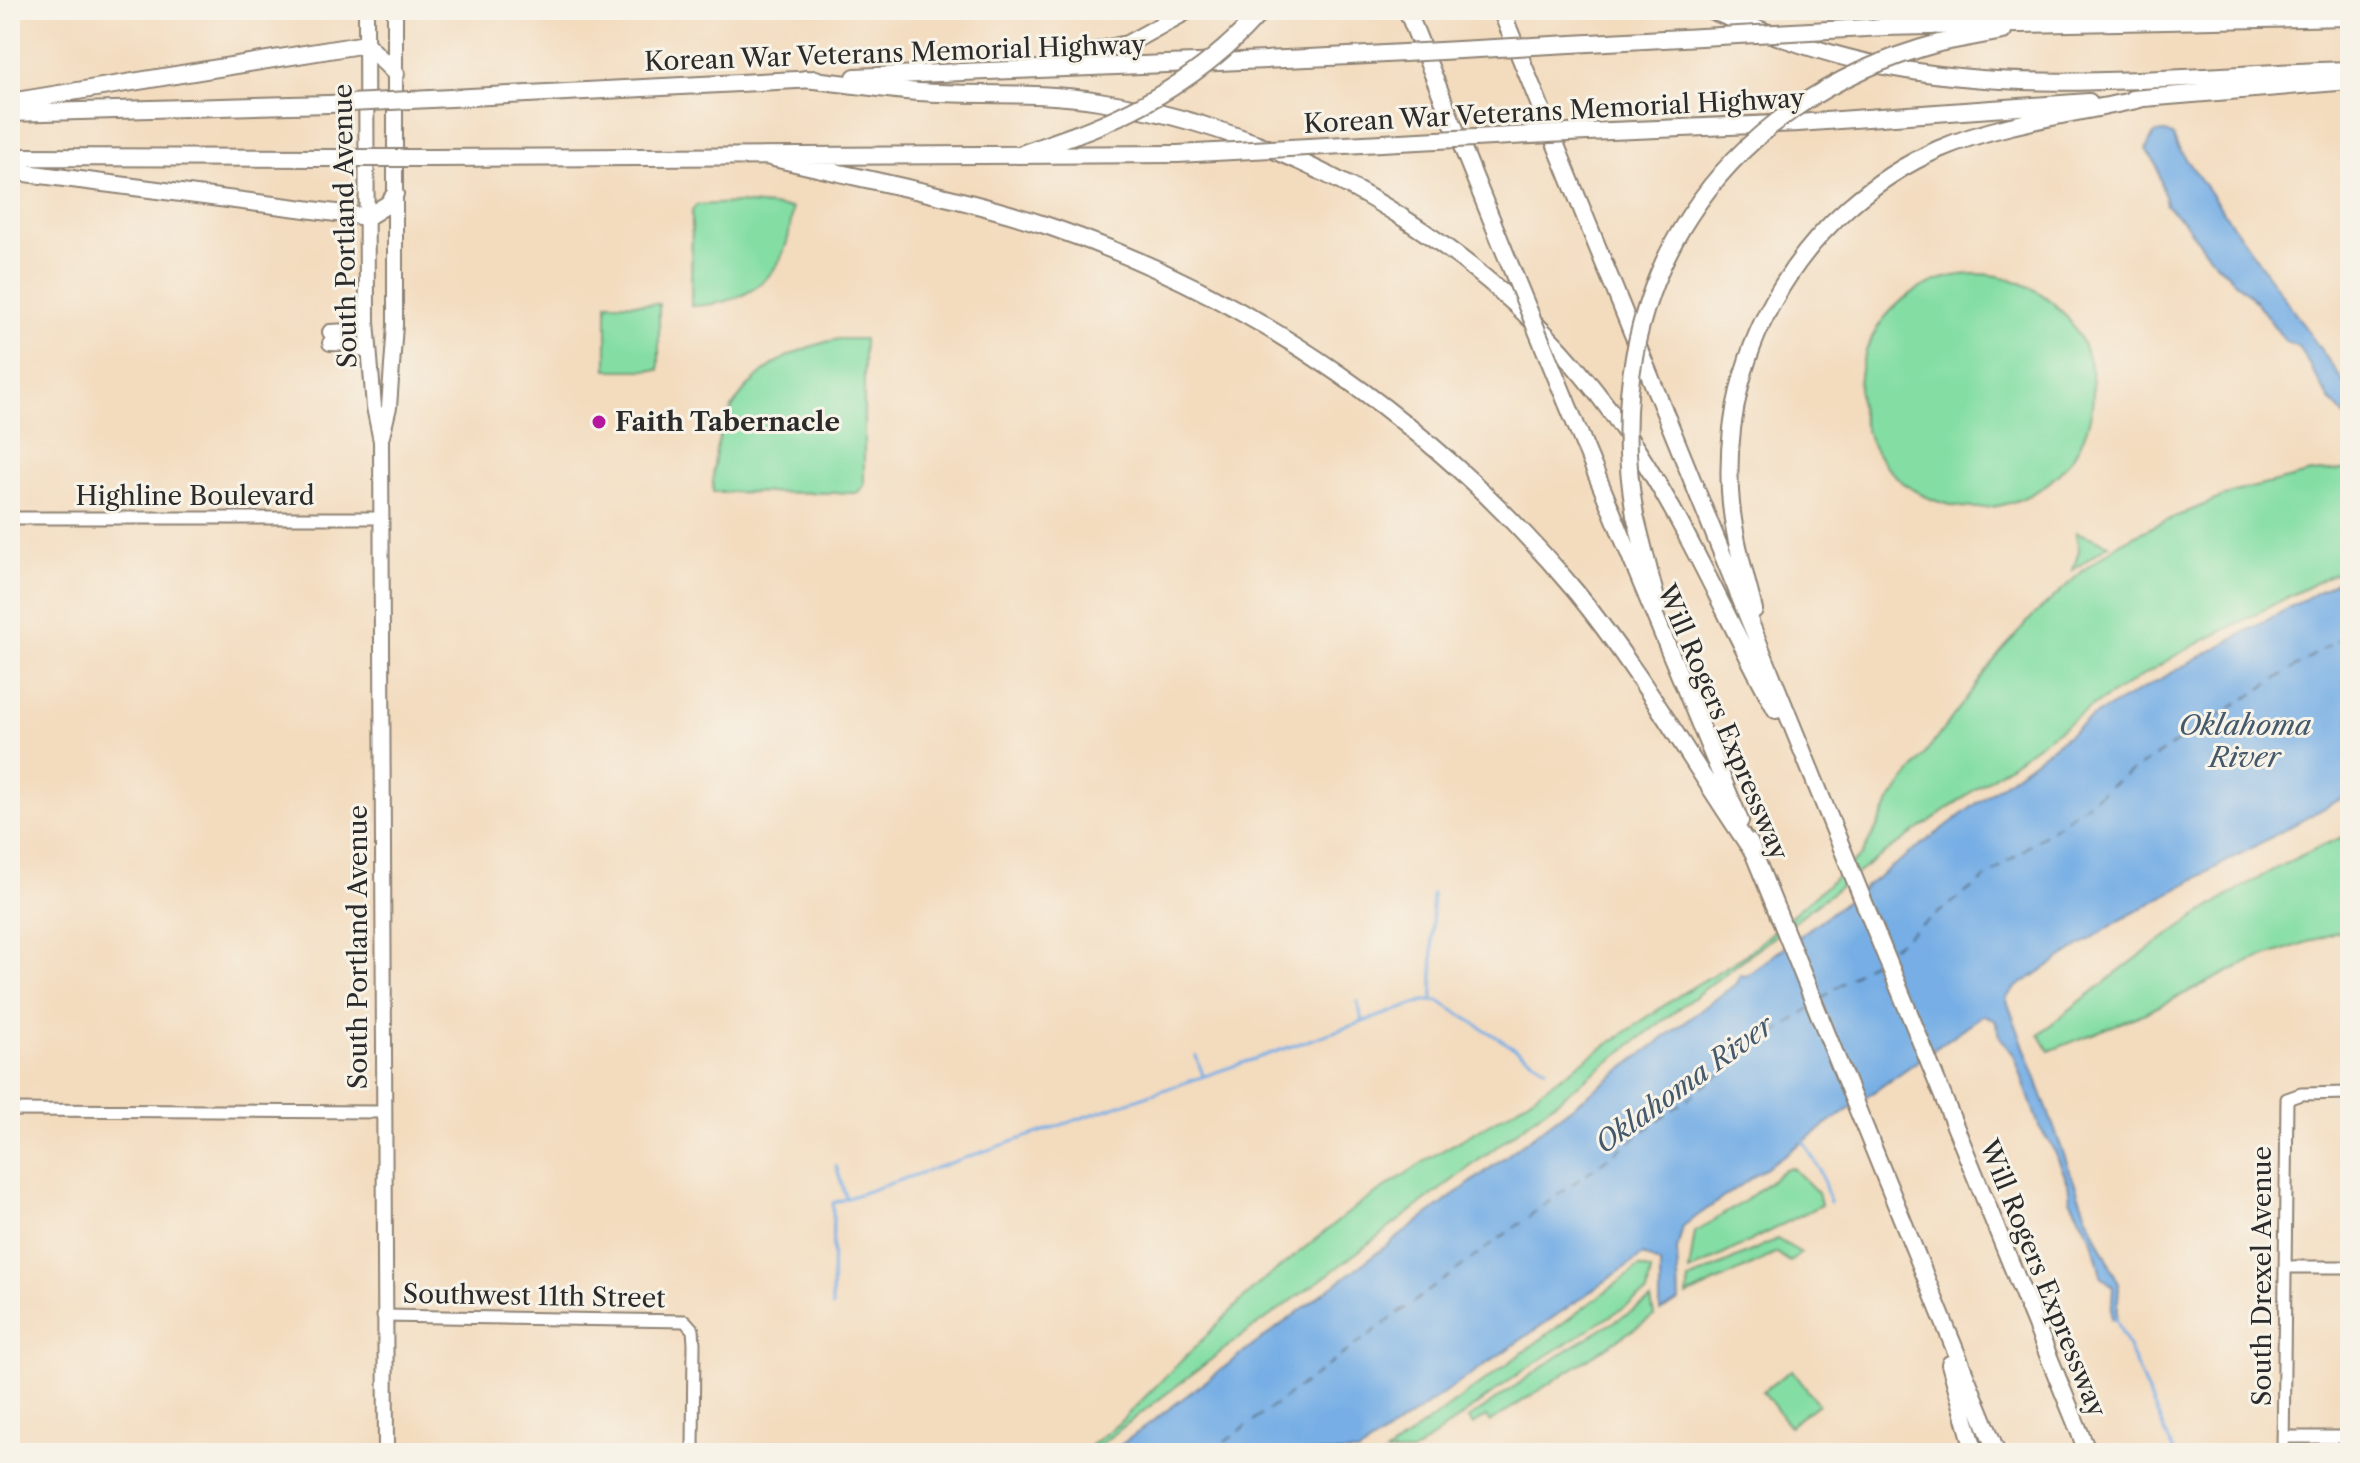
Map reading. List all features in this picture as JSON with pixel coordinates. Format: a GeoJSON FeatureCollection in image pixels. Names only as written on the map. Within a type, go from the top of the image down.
{"type":"FeatureCollection","features":[{"type":"Feature","properties":{"kind":"highway"},"geometry":{"type":"LineString","coordinates":[[1006,69],[1111,50],[1150,34],[1189,10]]}},
{"type":"Feature","properties":{"kind":"highway"},"geometry":{"type":"LineString","coordinates":[[1011,157],[1123,115],[1200,71],[1262,10]]}},
{"type":"Feature","properties":{"kind":"highway","name":"Will Rogers Expressway"},"geometry":{"type":"LineString","coordinates":[[1407,10],[1638,584],[1665,639],[1753,852],[1997,1453]]}},
{"type":"Feature","properties":{"kind":"highway","name":"Will Rogers Expressway"},"geometry":{"type":"LineString","coordinates":[[1501,10],[2088,1453]]}},
{"type":"Feature","properties":{"kind":"highway"},"geometry":{"type":"LineString","coordinates":[[1710,10],[1790,40],[1865,62],[1960,77],[2048,82],[2350,70]]}},
{"type":"Feature","properties":{"kind":"highway"},"geometry":{"type":"LineString","coordinates":[[2171,10],[2213,18],[2350,17]]}},
{"type":"Feature","properties":{"kind":"highway","name":"Korean War Veterans Memorial Highway"},"geometry":{"type":"LineString","coordinates":[[10,113],[329,104],[1006,69],[1101,69],[1884,27],[2213,18]]}},
{"type":"Feature","properties":{"kind":"highway"},"geometry":{"type":"LineString","coordinates":[[1665,639],[1635,515],[1627,444],[1633,360],[1656,281],[1685,224],[1734,159],[1795,106],[1856,71],[1939,43],[2056,20]]}},
{"type":"Feature","properties":{"kind":"highway"},"geometry":{"type":"LineString","coordinates":[[10,102],[187,76],[366,44],[396,74]]}},
{"type":"Feature","properties":{"kind":"highway"},"geometry":{"type":"LineString","coordinates":[[805,79],[920,92],[1048,94],[1155,112],[1251,140],[1310,166],[1364,193],[1443,245],[1501,292],[1549,341],[1584,378],[1635,447],[1676,516],[1810,773]]}},
{"type":"Feature","properties":{"kind":"highway"},"geometry":{"type":"LineString","coordinates":[[1768,666],[1735,531],[1729,465],[1735,408],[1759,327],[1787,276],[1843,212],[1913,162],[1974,137],[2140,99],[2350,81]]}},
{"type":"Feature","properties":{"kind":"highway","name":"Korean War Veterans Memorial Highway"},"geometry":{"type":"LineString","coordinates":[[10,157],[1011,157],[1177,154],[1798,123],[2140,99]]}},
{"type":"Feature","properties":{"kind":"highway"},"geometry":{"type":"LineString","coordinates":[[770,157],[952,198],[1079,237],[1201,291],[1323,363],[1405,424],[1470,480],[1553,566],[1641,679],[1753,852]]}},
{"type":"Feature","properties":{"kind":"highway"},"geometry":{"type":"LineString","coordinates":[[10,171],[367,217],[377,213],[395,194]]}},
{"type":"Feature","properties":{"kind":"highway"},"geometry":{"type":"LineString","coordinates":[[1932,1296],[1975,1453]]}},
{"type":"Feature","properties":{"kind":"main road","name":"South Portland Avenue"},"geometry":{"type":"LineString","coordinates":[[366,10],[367,322],[374,407],[381,441]]}},
{"type":"Feature","properties":{"kind":"main road","name":"South Portland Avenue"},"geometry":{"type":"LineString","coordinates":[[386,1453],[381,441],[393,364],[395,10]]}},
{"type":"Feature","properties":{"kind":"main road"},"geometry":{"type":"LineString","coordinates":[[367,322],[330,337],[355,344],[369,353]]}},
{"type":"Feature","properties":{"kind":"street","name":"Highline Boulevard"},"geometry":{"type":"LineString","coordinates":[[10,518],[381,518]]}},
{"type":"Feature","properties":{"kind":"street","name":"South Drexel Avenue"},"geometry":{"type":"LineString","coordinates":[[2283,1453],[2287,1099],[2301,1094],[2350,1093]]}},
{"type":"Feature","properties":{"kind":"street"},"geometry":{"type":"LineString","coordinates":[[10,1110],[382,1112]]}},
{"type":"Feature","properties":{"kind":"street"},"geometry":{"type":"LineString","coordinates":[[2285,1267],[2350,1267]]}},
{"type":"Feature","properties":{"kind":"street","name":"Southwest 11th Street"},"geometry":{"type":"LineString","coordinates":[[383,1316],[685,1321],[693,1330],[694,1343],[693,1448],[689,1453]]}},
{"type":"Feature","properties":{"kind":"street"},"geometry":{"type":"LineString","coordinates":[[2283,1437],[2350,1437]]}},
{"type":"Feature","properties":{"kind":"green space"},"geometry":{"type":"Polygon","coordinates":[[[738,203],[792,208],[784,250],[776,267],[750,291],[733,299],[691,306],[692,211],[696,205],[738,203]]]}},
{"type":"Feature","properties":{"kind":"green space"},"geometry":{"type":"Polygon","coordinates":[[[1976,274],[1999,276],[2021,283],[2059,308],[2084,346],[2091,368],[2091,414],[2084,436],[2059,474],[2021,499],[1999,506],[1976,508],[1953,506],[1931,499],[1893,474],[1868,436],[1861,414],[1859,391],[1861,368],[1868,346],[1893,308],[1931,283],[1953,276],[1976,274]]]}},
{"type":"Feature","properties":{"kind":"green space"},"geometry":{"type":"Polygon","coordinates":[[[607,303],[659,304],[659,370],[607,370],[607,303]]]}},
{"type":"Feature","properties":{"kind":"green space"},"geometry":{"type":"Polygon","coordinates":[[[839,339],[864,339],[864,486],[857,493],[713,492],[714,462],[720,435],[730,411],[745,390],[763,372],[785,358],[839,339]]]}},
{"type":"Feature","properties":{"kind":"green space"},"geometry":{"type":"Polygon","coordinates":[[[2350,469],[2350,565],[2178,654],[2091,707],[1867,866],[1322,1279],[1089,1453],[1081,1453],[1118,1424],[1254,1288],[1356,1207],[1431,1157],[1508,1113],[1681,994],[1744,956],[1862,855],[1891,800],[2000,653],[2032,617],[2085,569],[2120,543],[2234,492],[2312,473],[2350,469]]]}},
{"type":"Feature","properties":{"kind":"green space"},"geometry":{"type":"Polygon","coordinates":[[[2076,532],[2109,544],[2073,570],[2079,550],[2076,532]]]}},
{"type":"Feature","properties":{"kind":"green space"},"geometry":{"type":"Polygon","coordinates":[[[2350,834],[2350,928],[2251,961],[2143,1014],[2049,1051],[2039,1034],[2149,949],[2266,874],[2350,834]]]}},
{"type":"Feature","properties":{"kind":"green space"},"geometry":{"type":"Polygon","coordinates":[[[1792,1167],[1818,1193],[1821,1205],[1689,1272],[1695,1232],[1792,1167]]]}},
{"type":"Feature","properties":{"kind":"green space"},"geometry":{"type":"Polygon","coordinates":[[[1777,1239],[1801,1253],[1790,1262],[1777,1253],[1687,1296],[1689,1280],[1777,1239]]]}},
{"type":"Feature","properties":{"kind":"green space"},"geometry":{"type":"Polygon","coordinates":[[[1639,1267],[1651,1271],[1647,1293],[1521,1372],[1412,1453],[1386,1453],[1639,1267]]]}},
{"type":"Feature","properties":{"kind":"green space"},"geometry":{"type":"Polygon","coordinates":[[[1651,1300],[1654,1316],[1490,1422],[1486,1417],[1473,1425],[1468,1419],[1570,1348],[1651,1300]]]}},
{"type":"Feature","properties":{"kind":"green space"},"geometry":{"type":"Polygon","coordinates":[[[1792,1370],[1818,1404],[1789,1426],[1763,1391],[1792,1370]]]}},
{"type":"Feature","properties":{"kind":"water"},"geometry":{"type":"Polygon","coordinates":[[[2166,132],[2173,136],[2177,146],[2350,391],[2350,422],[2330,400],[2298,346],[2285,341],[2257,303],[2209,256],[2185,223],[2166,205],[2157,165],[2146,150],[2154,133],[2166,132]]]}},
{"type":"Feature","properties":{"kind":"water","name":"Oklahoma River"},"geometry":{"type":"Polygon","coordinates":[[[2350,574],[2350,794],[2122,919],[2015,988],[2006,998],[2086,1214],[2119,1284],[2117,1320],[2111,1319],[2113,1287],[2101,1275],[2092,1240],[2070,1199],[2068,1183],[2055,1152],[2039,1126],[2014,1055],[2001,1038],[1995,1020],[1983,1015],[1683,1226],[1677,1250],[1679,1301],[1660,1312],[1660,1264],[1643,1255],[1358,1453],[1110,1453],[1737,983],[1740,975],[1746,976],[2092,717],[2350,574]]]}},
{"type":"Feature","properties":{"kind":"waterway"},"geometry":{"type":"LineString","coordinates":[[1432,894],[1433,998]]}},
{"type":"Feature","properties":{"kind":"waterway"},"geometry":{"type":"LineString","coordinates":[[1357,1001],[1363,1021]]}},
{"type":"Feature","properties":{"kind":"waterway"},"geometry":{"type":"LineString","coordinates":[[832,1307],[833,1203],[1424,1001],[1439,1001],[1546,1068]]}},
{"type":"Feature","properties":{"kind":"waterway"},"geometry":{"type":"LineString","coordinates":[[1196,1056],[1203,1075]]}},
{"type":"Feature","properties":{"kind":"waterway"},"geometry":{"type":"LineString","coordinates":[[1801,1137],[1820,1170],[1830,1202]]}},
{"type":"Feature","properties":{"kind":"waterway"},"geometry":{"type":"LineString","coordinates":[[836,1166],[846,1197]]}},
{"type":"Feature","properties":{"kind":"waterway"},"geometry":{"type":"LineString","coordinates":[[2115,1317],[2174,1453]]}},
{"type":"Feature","properties":{"kind":"ferry route"},"geometry":{"type":"LineString","coordinates":[[1892,947],[2121,778],[2350,632]]}},
{"type":"Feature","properties":{"kind":"ferry route"},"geometry":{"type":"LineString","coordinates":[[1821,999],[1877,958]]}},
{"type":"Feature","properties":{"kind":"ferry route"},"geometry":{"type":"LineString","coordinates":[[1210,1453],[1810,1008]]}},
{"type":"Feature","properties":{"kind":"place","name":"Faith Tabernacle"},"geometry":{"type":"Point","coordinates":[599,422]}}]}
